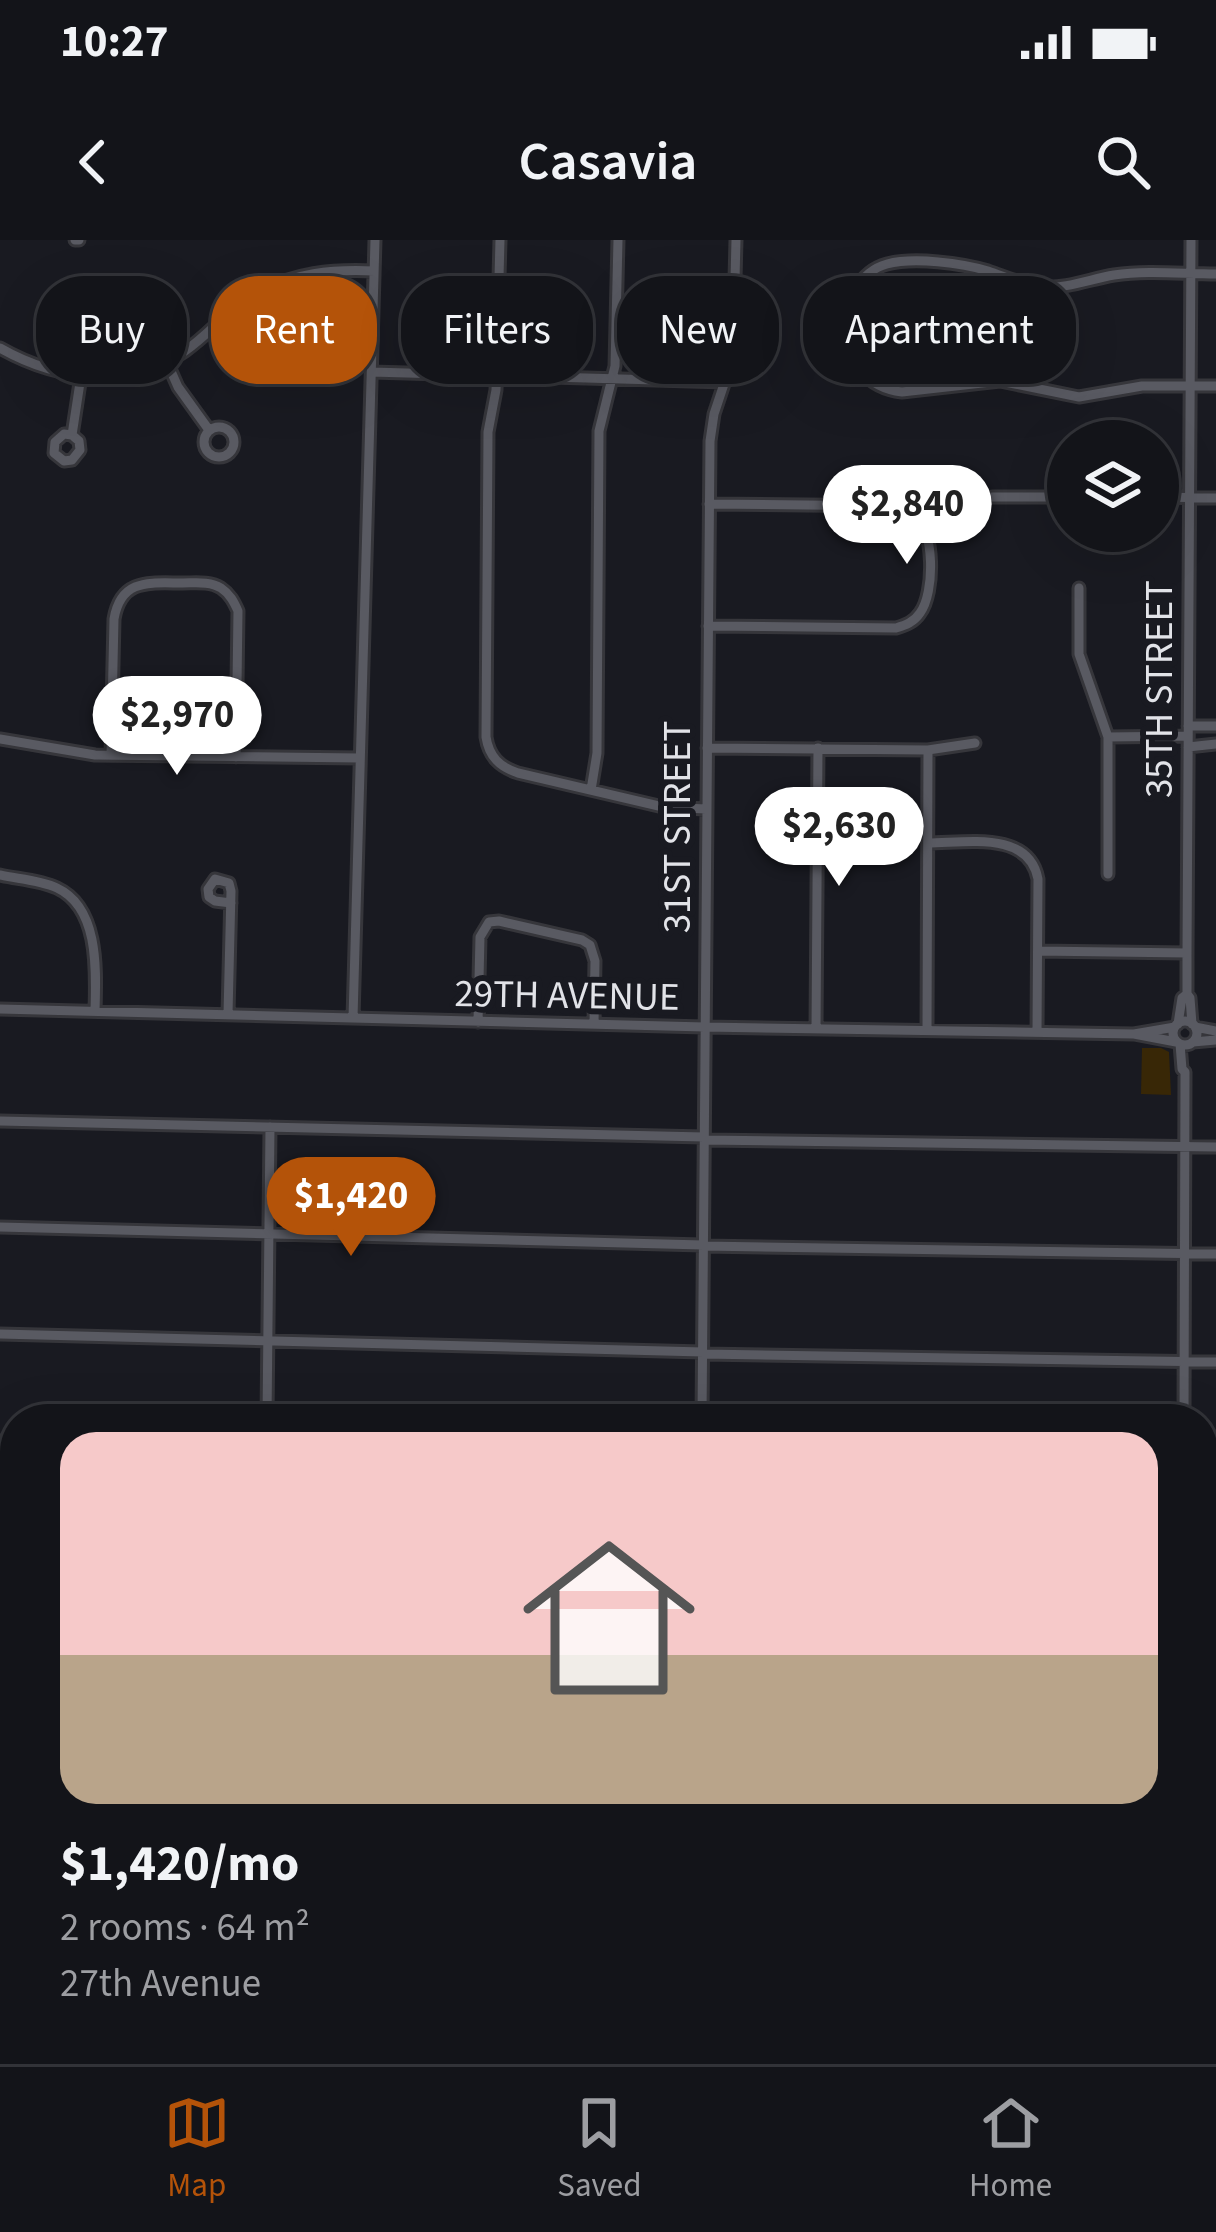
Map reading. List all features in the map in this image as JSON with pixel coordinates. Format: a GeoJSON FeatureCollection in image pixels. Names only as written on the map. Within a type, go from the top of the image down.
{"type":"FeatureCollection","features":[{"type":"Feature","properties":{"kind":"street"},"geometry":{"type":"LineString","coordinates":[[374,276],[375,240]]}},
{"type":"Feature","properties":{"kind":"street"},"geometry":{"type":"LineString","coordinates":[[499,276],[500,240]]}},
{"type":"Feature","properties":{"kind":"street"},"geometry":{"type":"LineString","coordinates":[[591,790],[597,753],[599,430],[613,379],[618,240]]}},
{"type":"Feature","properties":{"kind":"street","name":"31ST STREET"},"geometry":{"type":"LineString","coordinates":[[735,276],[736,240]]}},
{"type":"Feature","properties":{"kind":"street","name":"35TH STREET"},"geometry":{"type":"LineString","coordinates":[[1191,240],[1186,953],[1193,1025]]}},
{"type":"Feature","properties":{"kind":"street"},"geometry":{"type":"LineString","coordinates":[[1216,274],[1137,273],[1041,287],[958,264],[886,264],[857,287],[848,322],[848,343],[859,372],[889,391],[1000,381],[1078,397],[1142,386],[1216,386]]}},
{"type":"Feature","properties":{"kind":"street"},"geometry":{"type":"LineString","coordinates":[[187,348],[240,303],[276,283],[330,270],[374,271]]}},
{"type":"Feature","properties":{"kind":"street"},"geometry":{"type":"LineString","coordinates":[[0,348],[36,364]]}},
{"type":"Feature","properties":{"kind":"street"},"geometry":{"type":"LineString","coordinates":[[593,378],[617,379]]}},
{"type":"Feature","properties":{"kind":"street"},"geometry":{"type":"LineString","coordinates":[[72,435],[80,384]]}},
{"type":"Feature","properties":{"kind":"street"},"geometry":{"type":"LineString","coordinates":[[176,384],[209,430]]}},
{"type":"Feature","properties":{"kind":"street"},"geometry":{"type":"LineString","coordinates":[[353,1018],[372,384]]}},
{"type":"Feature","properties":{"kind":"street"},"geometry":{"type":"LineString","coordinates":[[495,384],[488,432],[486,742],[496,762],[505,768],[663,807],[706,809]]}},
{"type":"Feature","properties":{"kind":"street","name":"31ST STREET"},"geometry":{"type":"LineString","coordinates":[[702,1404],[709,504],[711,427],[724,384]]}},
{"type":"Feature","properties":{"kind":"street"},"geometry":{"type":"LineString","coordinates":[[992,496],[1047,496]]}},
{"type":"Feature","properties":{"kind":"street"},"geometry":{"type":"LineString","coordinates":[[1179,496],[1216,498]]}},
{"type":"Feature","properties":{"kind":"street"},"geometry":{"type":"LineString","coordinates":[[708,626],[908,625],[926,603],[929,540],[924,524],[912,511],[896,506],[709,504]]}},
{"type":"Feature","properties":{"kind":"street"},"geometry":{"type":"LineString","coordinates":[[111,755],[118,602],[145,583],[210,584],[227,592],[238,611],[236,757]]}},
{"type":"Feature","properties":{"kind":"street"},"geometry":{"type":"LineString","coordinates":[[1079,588],[1079,654],[1108,737],[1108,874]]}},
{"type":"Feature","properties":{"kind":"street"},"geometry":{"type":"LineString","coordinates":[[1188,736],[1216,726]]}},
{"type":"Feature","properties":{"kind":"street"},"geometry":{"type":"LineString","coordinates":[[1108,737],[1188,736],[1216,744]]}},
{"type":"Feature","properties":{"kind":"street"},"geometry":{"type":"LineString","coordinates":[[0,739],[111,755],[360,758]]}},
{"type":"Feature","properties":{"kind":"street"},"geometry":{"type":"LineString","coordinates":[[707,748],[928,750],[975,743]]}},
{"type":"Feature","properties":{"kind":"street"},"geometry":{"type":"LineString","coordinates":[[816,1029],[818,748]]}},
{"type":"Feature","properties":{"kind":"street"},"geometry":{"type":"LineString","coordinates":[[927,1030],[928,750]]}},
{"type":"Feature","properties":{"kind":"street"},"geometry":{"type":"LineString","coordinates":[[928,843],[1004,844],[1032,861],[1037,879],[1037,1032]]}},
{"type":"Feature","properties":{"kind":"street"},"geometry":{"type":"LineString","coordinates":[[0,875],[63,890],[80,908],[95,961],[95,1011]]}},
{"type":"Feature","properties":{"kind":"street"},"geometry":{"type":"LineString","coordinates":[[228,1014],[231,903]]}},
{"type":"Feature","properties":{"kind":"street"},"geometry":{"type":"LineString","coordinates":[[478,1022],[480,937],[490,922],[499,921],[590,945],[595,952],[594,1024]]}},
{"type":"Feature","properties":{"kind":"street"},"geometry":{"type":"LineString","coordinates":[[1037,951],[1186,953]]}},
{"type":"Feature","properties":{"kind":"street","name":"35TH STREET"},"geometry":{"type":"LineString","coordinates":[[1176,1026],[1187,994]]}},
{"type":"Feature","properties":{"kind":"street","name":"29TH AVENUE"},"geometry":{"type":"LineString","coordinates":[[0,1009],[1134,1034],[1185,1043],[1216,1040]]}},
{"type":"Feature","properties":{"kind":"street"},"geometry":{"type":"LineString","coordinates":[[1185,1043],[1173,1035],[1176,1026],[1185,1022],[1216,1031]]}},
{"type":"Feature","properties":{"kind":"street"},"geometry":{"type":"LineString","coordinates":[[1184,1404],[1185,1072],[1181,1069],[1185,1043],[1196,1036],[1193,1025]]}},
{"type":"Feature","properties":{"kind":"street","name":"29TH AVENUE"},"geometry":{"type":"LineString","coordinates":[[1134,1034],[1176,1026]]}},
{"type":"Feature","properties":{"kind":"street"},"geometry":{"type":"LineString","coordinates":[[0,1121],[1216,1147]]}},
{"type":"Feature","properties":{"kind":"street"},"geometry":{"type":"LineString","coordinates":[[267,1404],[270,1127]]}},
{"type":"Feature","properties":{"kind":"street"},"geometry":{"type":"LineString","coordinates":[[0,1227],[1216,1254]]}},
{"type":"Feature","properties":{"kind":"street"},"geometry":{"type":"LineString","coordinates":[[0,1334],[1216,1362]]}},
{"type":"Feature","properties":{"kind":"shaded area"},"geometry":{"type":"Polygon","coordinates":[[[1142,1048],[1169,1052],[1171,1095],[1141,1094],[1142,1048]]]}}]}
